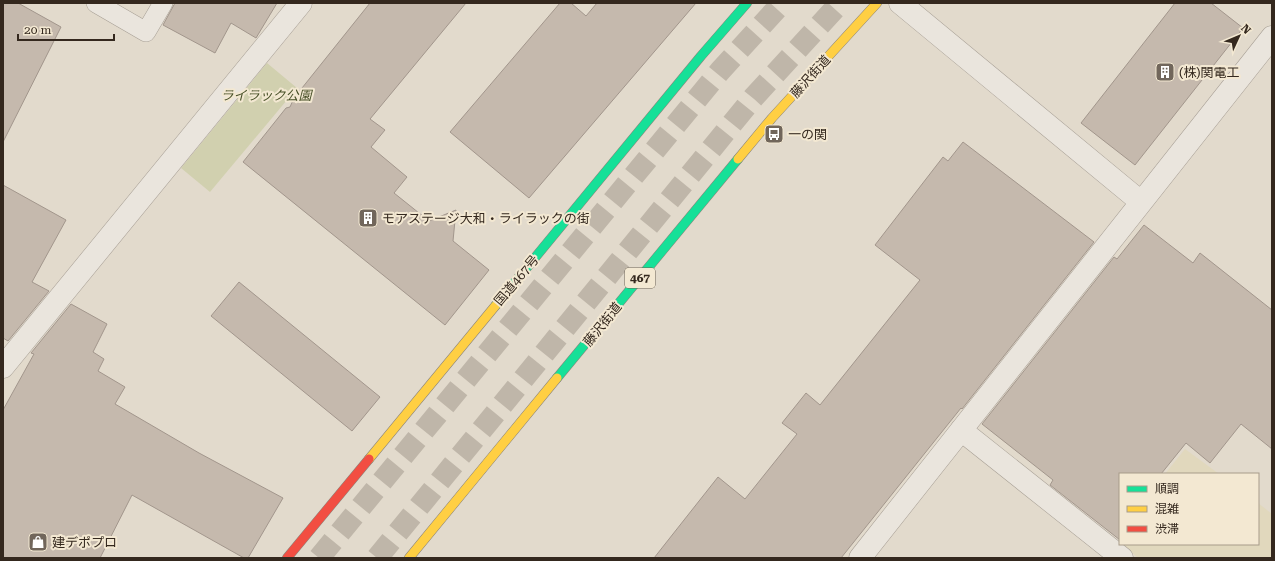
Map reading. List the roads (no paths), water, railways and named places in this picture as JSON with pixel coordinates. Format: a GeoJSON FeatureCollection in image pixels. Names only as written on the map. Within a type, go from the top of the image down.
{"type":"FeatureCollection","features":[{"type":"Feature","properties":{"kind":"highway","name":"国道467号"},"geometry":{"type":"LineString","coordinates":[[287,558],[701,56],[747,3]]}},
{"type":"Feature","properties":{"kind":"highway","name":"藤沢街道"},"geometry":{"type":"LineString","coordinates":[[410,558],[772,118],[877,3]]}},
{"type":"Feature","properties":{"kind":"street"},"geometry":{"type":"LineString","coordinates":[[3,367],[301,3]]}},
{"type":"Feature","properties":{"kind":"street"},"geometry":{"type":"LineString","coordinates":[[900,3],[1141,202]]}},
{"type":"Feature","properties":{"kind":"street"},"geometry":{"type":"LineString","coordinates":[[860,558],[1272,37]]}},
{"type":"Feature","properties":{"kind":"street"},"geometry":{"type":"LineString","coordinates":[[961,430],[1122,558]]}},
{"type":"Feature","properties":{"kind":"lane"},"geometry":{"type":"LineString","coordinates":[[96,3],[146,32],[162,3]]}},
{"type":"Feature","properties":{"kind":"tunnel"},"geometry":{"type":"LineString","coordinates":[[319,558],[720,71],[782,3]]}},
{"type":"Feature","properties":{"kind":"tunnel"},"geometry":{"type":"LineString","coordinates":[[377,558],[753,98],[840,3]]}},
{"type":"Feature","properties":{"kind":"place","name":"(株)関電工"},"geometry":{"type":"Point","coordinates":[1165,72]}},
{"type":"Feature","properties":{"kind":"place","name":"一の関"},"geometry":{"type":"Point","coordinates":[774,134]}},
{"type":"Feature","properties":{"kind":"place","name":"モアステージ大和・ライラックの街"},"geometry":{"type":"Point","coordinates":[368,218]}},
{"type":"Feature","properties":{"kind":"place","name":"建デポプロ"},"geometry":{"type":"Point","coordinates":[38,542]}},
{"type":"Feature","properties":{"kind":"park label","name":"ライラック公園"},"geometry":{"type":"Point","coordinates":[266,95]}}]}
